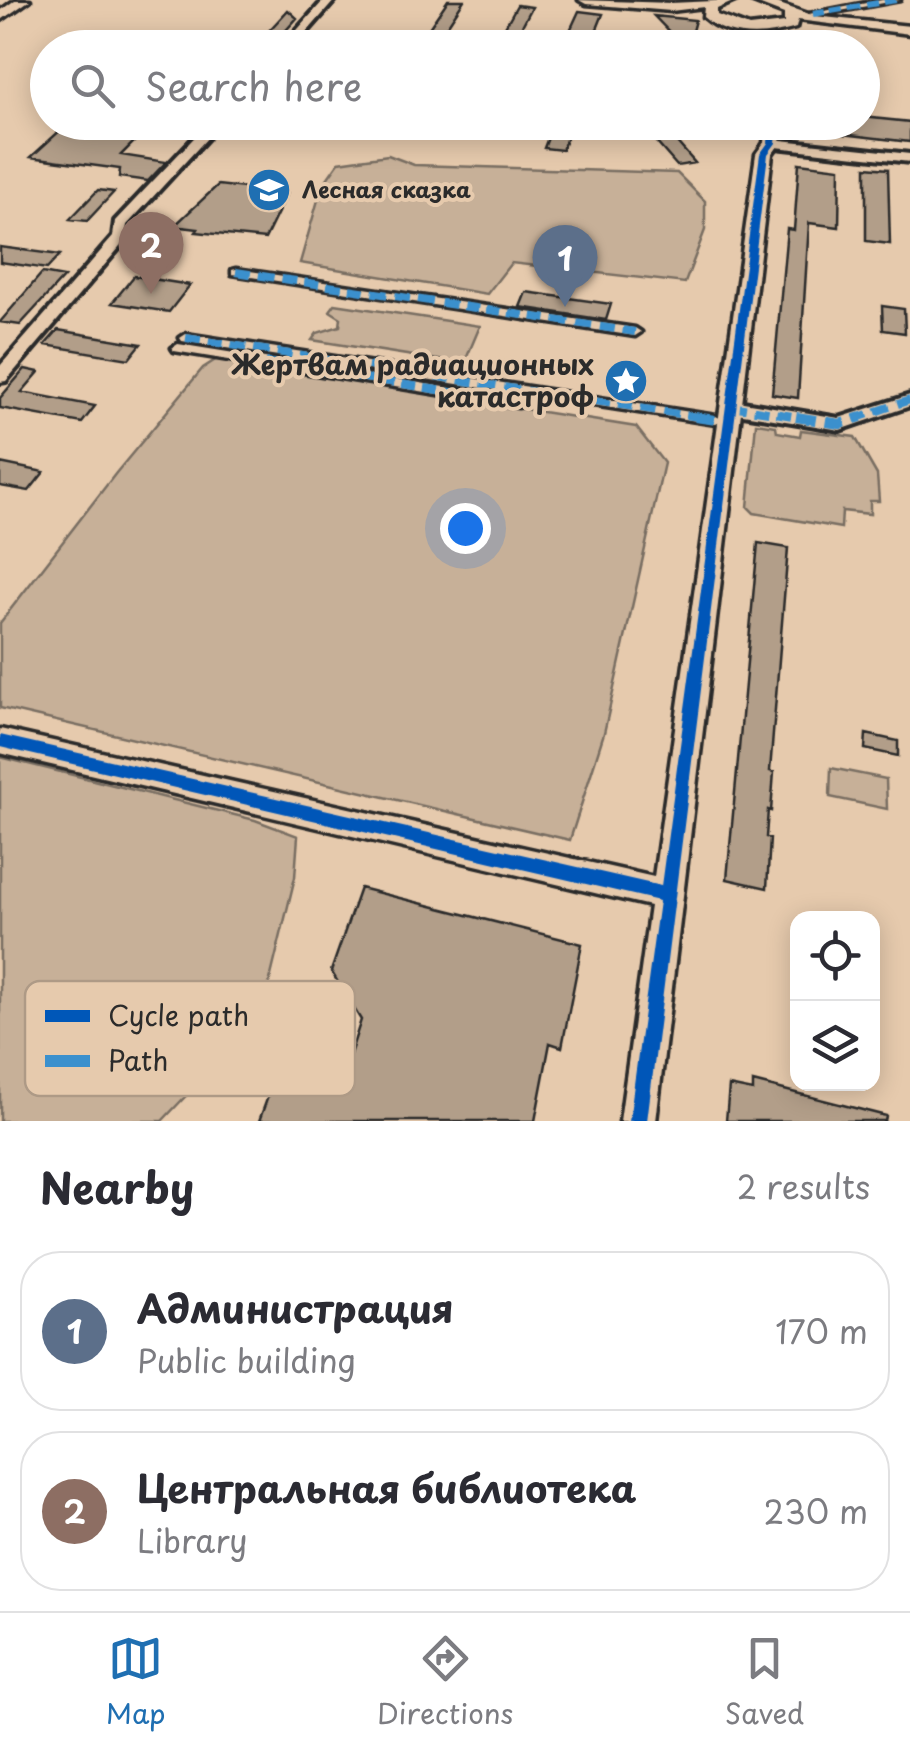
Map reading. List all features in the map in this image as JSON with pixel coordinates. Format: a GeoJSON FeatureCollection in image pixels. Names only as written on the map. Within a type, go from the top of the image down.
{"type":"FeatureCollection","features":[{"type":"Feature","properties":{"kind":"street"},"geometry":{"type":"LineString","coordinates":[[0,17],[23,0]]}},
{"type":"Feature","properties":{"kind":"street"},"geometry":{"type":"LineString","coordinates":[[302,30],[330,0]]}},
{"type":"Feature","properties":{"kind":"street"},"geometry":{"type":"LineString","coordinates":[[586,0],[671,8],[727,1]]}},
{"type":"Feature","properties":{"kind":"street"},"geometry":{"type":"LineString","coordinates":[[755,0],[791,15],[910,30]]}},
{"type":"Feature","properties":{"kind":"street"},"geometry":{"type":"LineString","coordinates":[[813,17],[896,0]]}},
{"type":"Feature","properties":{"kind":"street"},"geometry":{"type":"LineString","coordinates":[[727,1],[708,12],[723,25],[750,30]]}},
{"type":"Feature","properties":{"kind":"street"},"geometry":{"type":"LineString","coordinates":[[671,8],[734,30]]}},
{"type":"Feature","properties":{"kind":"street"},"geometry":{"type":"LineString","coordinates":[[758,30],[791,15]]}},
{"type":"Feature","properties":{"kind":"street"},"geometry":{"type":"LineString","coordinates":[[0,377],[120,238],[120,224],[198,140]]}},
{"type":"Feature","properties":{"kind":"street"},"geometry":{"type":"LineString","coordinates":[[638,1121],[724,413],[764,154],[770,140]]}},
{"type":"Feature","properties":{"kind":"street"},"geometry":{"type":"LineString","coordinates":[[815,140],[910,158]]}},
{"type":"Feature","properties":{"kind":"street"},"geometry":{"type":"LineString","coordinates":[[236,272],[635,332]]}},
{"type":"Feature","properties":{"kind":"street"},"geometry":{"type":"LineString","coordinates":[[182,343],[523,390],[840,424],[910,400]]}},
{"type":"Feature","properties":{"kind":"street"},"geometry":{"type":"LineString","coordinates":[[0,741],[666,895]]}},
{"type":"Feature","properties":{"kind":"shaded area"},"geometry":{"type":"Polygon","coordinates":[[[388,155],[414,165],[677,173],[705,201],[705,230],[685,283],[511,263],[487,294],[300,263],[322,186],[339,162],[388,155]]]}},
{"type":"Feature","properties":{"kind":"shaded area"},"geometry":{"type":"Polygon","coordinates":[[[335,304],[480,326],[464,364],[312,340],[317,333],[340,326],[341,318],[330,311],[335,304]]]}},
{"type":"Feature","properties":{"kind":"shaded area"},"geometry":{"type":"Polygon","coordinates":[[[234,348],[306,358],[297,373],[636,427],[664,463],[604,733],[570,840],[0,708],[0,623],[203,368],[234,348]]]}},
{"type":"Feature","properties":{"kind":"shaded area"},"geometry":{"type":"Polygon","coordinates":[[[756,423],[800,436],[801,430],[855,437],[877,475],[879,501],[870,501],[870,514],[842,511],[841,528],[754,513],[748,507],[756,423]]]}},
{"type":"Feature","properties":{"kind":"shaded area"},"geometry":{"type":"Polygon","coordinates":[[[0,757],[255,820],[298,836],[295,877],[270,981],[25,981],[25,1096],[186,1096],[162,1121],[0,1121],[0,757]]]}},
{"type":"Feature","properties":{"kind":"shaded area"},"geometry":{"type":"Polygon","coordinates":[[[831,768],[886,779],[887,809],[830,797],[831,768]]]}},
{"type":"Feature","properties":{"kind":"building"},"geometry":{"type":"Polygon","coordinates":[[[448,0],[464,0],[444,30],[428,30],[448,0]]]}},
{"type":"Feature","properties":{"kind":"building"},"geometry":{"type":"Polygon","coordinates":[[[517,5],[532,7],[520,30],[503,30],[517,5]]]}},
{"type":"Feature","properties":{"kind":"building"},"geometry":{"type":"Polygon","coordinates":[[[288,10],[297,18],[286,30],[270,30],[288,10]]]}},
{"type":"Feature","properties":{"kind":"building"},"geometry":{"type":"Polygon","coordinates":[[[579,11],[603,14],[597,30],[570,30],[579,11]]]}},
{"type":"Feature","properties":{"kind":"building"},"geometry":{"type":"Polygon","coordinates":[[[654,16],[695,20],[692,30],[668,30],[654,16]]]}},
{"type":"Feature","properties":{"kind":"building"},"geometry":{"type":"Polygon","coordinates":[[[880,119],[910,122],[910,142],[880,138],[880,119]]]}},
{"type":"Feature","properties":{"kind":"building"},"geometry":{"type":"Polygon","coordinates":[[[50,140],[136,140],[121,155],[166,162],[148,181],[119,177],[120,169],[31,157],[50,140]]]}},
{"type":"Feature","properties":{"kind":"building"},"geometry":{"type":"Polygon","coordinates":[[[547,140],[566,140],[562,150],[544,148],[547,140]]]}},
{"type":"Feature","properties":{"kind":"building"},"geometry":{"type":"Polygon","coordinates":[[[654,140],[675,140],[695,163],[677,166],[654,140]]]}},
{"type":"Feature","properties":{"kind":"building"},"geometry":{"type":"Polygon","coordinates":[[[799,163],[840,168],[839,227],[809,223],[798,398],[772,394],[787,229],[794,230],[799,163]]]}},
{"type":"Feature","properties":{"kind":"building"},"geometry":{"type":"Polygon","coordinates":[[[866,167],[888,169],[890,244],[866,241],[866,167]]]}},
{"type":"Feature","properties":{"kind":"building"},"geometry":{"type":"Polygon","coordinates":[[[251,180],[266,182],[260,191],[287,194],[265,239],[174,226],[218,185],[244,188],[251,180]]]}},
{"type":"Feature","properties":{"kind":"building"},"geometry":{"type":"Polygon","coordinates":[[[98,190],[114,192],[87,221],[70,219],[98,190]]]}},
{"type":"Feature","properties":{"kind":"building"},"geometry":{"type":"Polygon","coordinates":[[[0,247],[60,255],[47,269],[0,262],[0,247]]]}},
{"type":"Feature","properties":{"kind":"building"},"geometry":{"type":"Polygon","coordinates":[[[42,273],[64,277],[20,325],[0,322],[42,273]]]}},
{"type":"Feature","properties":{"kind":"building"},"geometry":{"type":"Polygon","coordinates":[[[134,276],[190,285],[169,312],[112,303],[134,276]]]}},
{"type":"Feature","properties":{"kind":"building"},"geometry":{"type":"Polygon","coordinates":[[[526,292],[611,304],[606,320],[520,307],[526,292]]]}},
{"type":"Feature","properties":{"kind":"building"},"geometry":{"type":"Polygon","coordinates":[[[882,306],[904,309],[905,333],[883,330],[882,306]]]}},
{"type":"Feature","properties":{"kind":"building"},"geometry":{"type":"Polygon","coordinates":[[[58,330],[141,344],[129,359],[45,345],[58,330]]]}},
{"type":"Feature","properties":{"kind":"building"},"geometry":{"type":"Polygon","coordinates":[[[25,369],[39,372],[22,392],[95,406],[82,423],[0,408],[0,398],[25,369]]]}},
{"type":"Feature","properties":{"kind":"building"},"geometry":{"type":"Polygon","coordinates":[[[0,463],[44,472],[29,491],[0,486],[0,463]]]}},
{"type":"Feature","properties":{"kind":"building"},"geometry":{"type":"Polygon","coordinates":[[[758,543],[788,548],[770,771],[774,772],[766,837],[770,838],[767,888],[727,879],[758,543]]]}},
{"type":"Feature","properties":{"kind":"building"},"geometry":{"type":"Polygon","coordinates":[[[866,734],[898,741],[898,756],[865,749],[866,734]]]}},
{"type":"Feature","properties":{"kind":"building"},"geometry":{"type":"Polygon","coordinates":[[[360,888],[582,944],[562,1047],[550,1043],[535,1121],[259,1121],[268,1096],[355,1096],[355,1039],[361,1020],[355,1010],[355,981],[337,981],[331,971],[360,888]]]}},
{"type":"Feature","properties":{"kind":"building"},"geometry":{"type":"Polygon","coordinates":[[[753,1082],[886,1116],[885,1121],[726,1121],[729,1086],[753,1091],[753,1082]]]}},
{"type":"Feature","properties":{"kind":"marked path"},"geometry":{"type":"LineString","coordinates":[[813,14],[896,0]]}},
{"type":"Feature","properties":{"kind":"marked path"},"geometry":{"type":"LineString","coordinates":[[236,272],[635,332]]}},
{"type":"Feature","properties":{"kind":"marked path"},"geometry":{"type":"LineString","coordinates":[[186,338],[716,420]]}},
{"type":"Feature","properties":{"kind":"marked path"},"geometry":{"type":"LineString","coordinates":[[266,362],[518,403],[523,390]]}},
{"type":"Feature","properties":{"kind":"marked path"},"geometry":{"type":"LineString","coordinates":[[731,406],[840,424],[910,400]]}},
{"type":"Feature","properties":{"kind":"cycle path"},"geometry":{"type":"LineString","coordinates":[[638,1121],[764,154],[772,140]]}},
{"type":"Feature","properties":{"kind":"cycle path"},"geometry":{"type":"LineString","coordinates":[[0,741],[667,895]]}},
{"type":"Feature","properties":{"kind":"place","name":"Лесная сказка"},"geometry":{"type":"Point","coordinates":[269,190]}},
{"type":"Feature","properties":{"kind":"place","name":"Центральная библиотека"},"geometry":{"type":"Point","coordinates":[151,294]}},
{"type":"Feature","properties":{"kind":"place","name":"Администрация"},"geometry":{"type":"Point","coordinates":[565,307]}},
{"type":"Feature","properties":{"kind":"place","name":"Жертвам радиационных катастроф"},"geometry":{"type":"Point","coordinates":[626,381]}}]}
